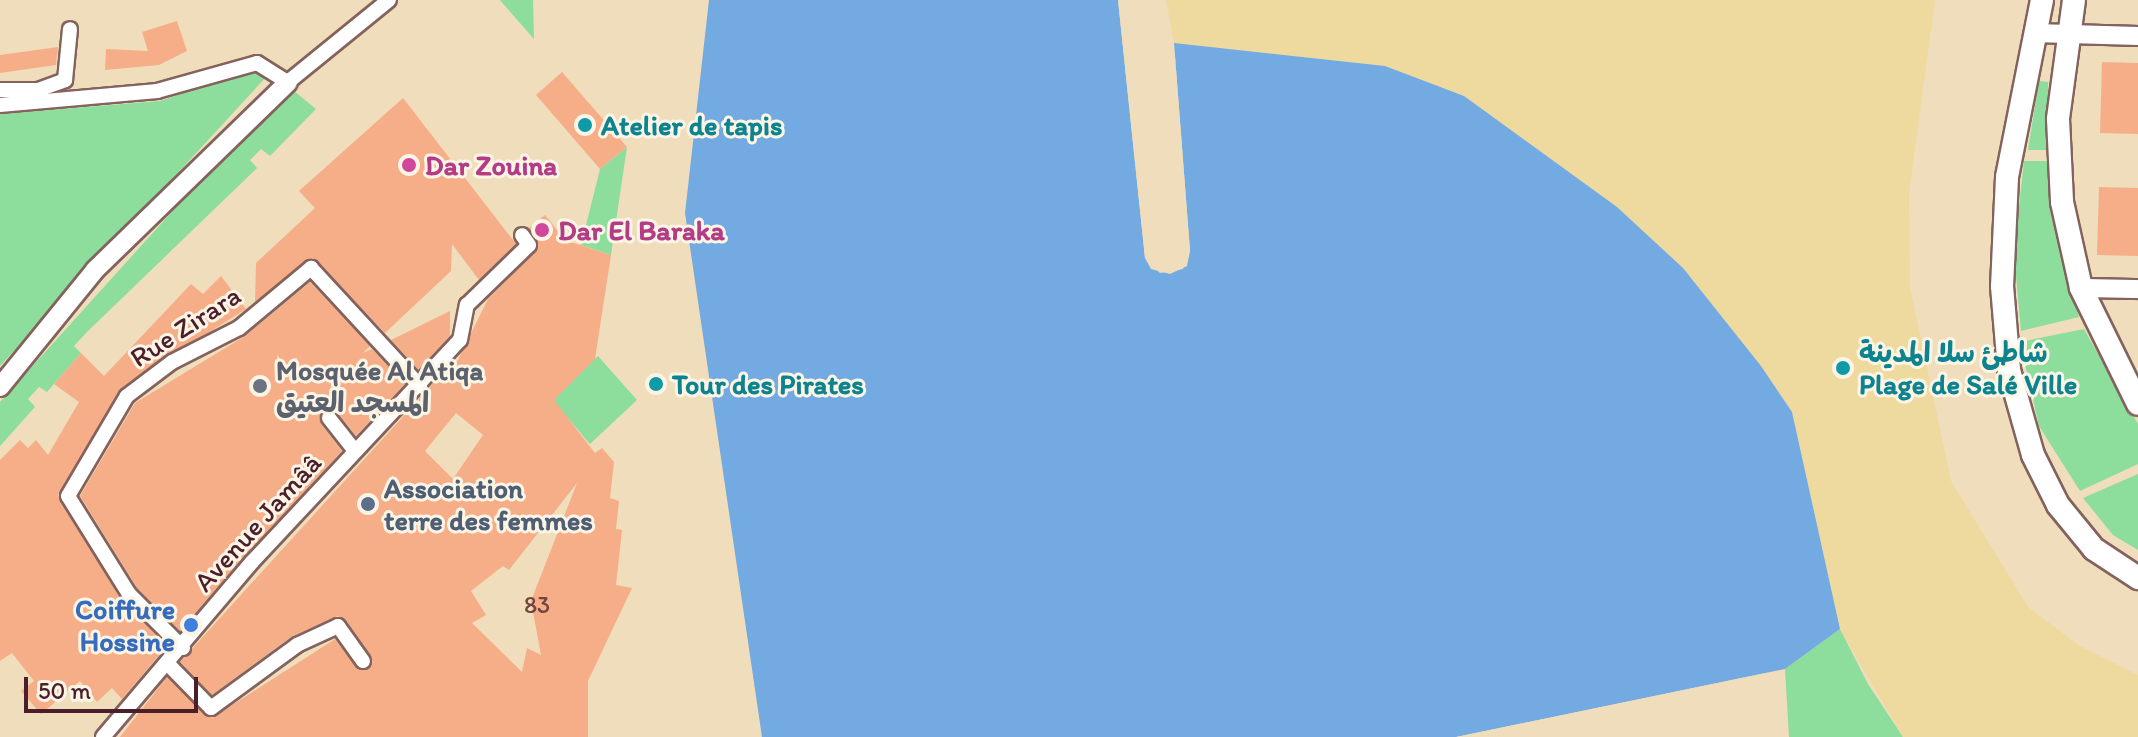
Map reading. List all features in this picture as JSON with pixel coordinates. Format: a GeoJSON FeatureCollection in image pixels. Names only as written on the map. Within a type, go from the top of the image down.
{"type":"FeatureCollection","features":[{"type":"Feature","properties":{"kind":"street"},"geometry":{"type":"LineString","coordinates":[[0,387],[95,270],[288,82],[389,0]]}},
{"type":"Feature","properties":{"kind":"street"},"geometry":{"type":"LineString","coordinates":[[2042,0],[2003,217],[2009,370],[2023,427],[2058,505],[2094,549],[2138,577]]}},
{"type":"Feature","properties":{"kind":"street"},"geometry":{"type":"LineString","coordinates":[[2074,0],[2066,34],[2058,155],[2081,288],[2138,404]]}},
{"type":"Feature","properties":{"kind":"street"},"geometry":{"type":"LineString","coordinates":[[0,90],[65,80],[70,29]]}},
{"type":"Feature","properties":{"kind":"street"},"geometry":{"type":"LineString","coordinates":[[2035,33],[2138,36]]}},
{"type":"Feature","properties":{"kind":"street"},"geometry":{"type":"LineString","coordinates":[[0,105],[157,91],[257,63],[288,82]]}},
{"type":"Feature","properties":{"kind":"street","name":"Avenue Jamââ"},"geometry":{"type":"LineString","coordinates":[[103,737],[355,451],[420,386],[460,340],[467,305],[529,245],[522,235]]}},
{"type":"Feature","properties":{"kind":"street","name":"Rue Zirara"},"geometry":{"type":"LineString","coordinates":[[183,648],[129,594],[68,496],[127,396],[172,362],[239,328],[311,268],[420,386]]}},
{"type":"Feature","properties":{"kind":"street"},"geometry":{"type":"LineString","coordinates":[[2081,288],[2138,289]]}},
{"type":"Feature","properties":{"kind":"street"},"geometry":{"type":"LineString","coordinates":[[329,418],[355,451]]}},
{"type":"Feature","properties":{"kind":"street"},"geometry":{"type":"LineString","coordinates":[[169,665],[211,708],[297,645],[338,626],[363,661]]}},
{"type":"Feature","properties":{"kind":"green space"},"geometry":{"type":"Polygon","coordinates":[[[500,0],[533,0],[534,39],[500,0]]]}},
{"type":"Feature","properties":{"kind":"green space"},"geometry":{"type":"Polygon","coordinates":[[[255,69],[267,76],[0,366],[0,114],[160,101],[255,69]]]}},
{"type":"Feature","properties":{"kind":"green space"},"geometry":{"type":"Polygon","coordinates":[[[2039,81],[2048,82],[2050,150],[2028,150],[2039,81]]]}},
{"type":"Feature","properties":{"kind":"green space"},"geometry":{"type":"Polygon","coordinates":[[[294,91],[316,109],[270,156],[261,149],[250,160],[257,168],[87,332],[74,346],[81,353],[47,392],[39,387],[28,399],[35,407],[0,446],[0,402],[225,153],[294,91]]]}},
{"type":"Feature","properties":{"kind":"green space"},"geometry":{"type":"Polygon","coordinates":[[[627,147],[611,255],[581,245],[600,169],[627,147]]]}},
{"type":"Feature","properties":{"kind":"green space"},"geometry":{"type":"Polygon","coordinates":[[[2024,161],[2049,161],[2056,232],[2079,317],[2021,331],[2014,253],[2024,161]]]}},
{"type":"Feature","properties":{"kind":"green space"},"geometry":{"type":"Polygon","coordinates":[[[2084,329],[2138,424],[2138,464],[2080,491],[2039,426],[2020,342],[2084,329]]]}},
{"type":"Feature","properties":{"kind":"green space"},"geometry":{"type":"Polygon","coordinates":[[[598,356],[637,400],[590,444],[566,416],[536,413],[598,356]]]}},
{"type":"Feature","properties":{"kind":"green space"},"geometry":{"type":"Polygon","coordinates":[[[2138,474],[2138,550],[2113,535],[2083,498],[2138,474]]]}},
{"type":"Feature","properties":{"kind":"green space"},"geometry":{"type":"Polygon","coordinates":[[[1840,629],[1868,684],[1903,737],[1789,737],[1785,669],[1840,629]]]}},
{"type":"Feature","properties":{"kind":"sand","name":"شاطئ سلا المدينة Plage de Salé Ville"},"geometry":{"type":"Polygon","coordinates":[[[1166,0],[1935,0],[1909,194],[1910,287],[1951,481],[2028,607],[2080,646],[2138,675],[2138,737],[1903,737],[1840,629],[1792,412],[1683,268],[1464,96],[1385,66],[1174,43],[1166,0]]]}},
{"type":"Feature","properties":{"kind":"water"},"geometry":{"type":"Polygon","coordinates":[[[709,0],[1118,0],[1145,258],[1160,273],[1183,269],[1190,251],[1174,43],[1385,66],[1464,96],[1617,207],[1683,268],[1761,366],[1792,412],[1840,629],[1785,669],[1456,737],[762,737],[685,213],[709,0]]]}},
{"type":"Feature","properties":{"kind":"pier"},"geometry":{"type":"Polygon","coordinates":[[[1118,0],[1131,53],[1149,257],[1169,270],[1184,264],[1186,251],[1174,43],[1190,251],[1187,266],[1170,274],[1151,269],[1145,258],[1118,0]]]}},
{"type":"Feature","properties":{"kind":"pier"},"geometry":{"type":"Polygon","coordinates":[[[1785,669],[1476,737],[1456,737],[1785,669]]]}},
{"type":"Feature","properties":{"kind":"building"},"geometry":{"type":"Polygon","coordinates":[[[177,21],[187,51],[159,65],[105,70],[106,49],[148,51],[142,32],[177,21]]]}},
{"type":"Feature","properties":{"kind":"building"},"geometry":{"type":"Polygon","coordinates":[[[58,47],[56,65],[0,73],[0,55],[58,47]]]}},
{"type":"Feature","properties":{"kind":"building"},"geometry":{"type":"Polygon","coordinates":[[[2102,62],[2138,63],[2138,134],[2100,133],[2102,62]]]}},
{"type":"Feature","properties":{"kind":"building","name":"Atelier de tapis"},"geometry":{"type":"Polygon","coordinates":[[[562,72],[627,147],[600,169],[536,95],[562,72]]]}},
{"type":"Feature","properties":{"kind":"building"},"geometry":{"type":"Polygon","coordinates":[[[403,98],[516,244],[479,280],[452,244],[451,271],[385,333],[313,258],[255,302],[256,263],[315,208],[299,191],[403,98]]]}},
{"type":"Feature","properties":{"kind":"building"},"geometry":{"type":"Polygon","coordinates":[[[2099,187],[2138,188],[2138,256],[2097,255],[2099,187]]]}},
{"type":"Feature","properties":{"kind":"building"},"geometry":{"type":"Polygon","coordinates":[[[545,215],[565,240],[611,255],[595,359],[554,400],[595,453],[602,448],[614,462],[610,498],[619,501],[616,529],[622,530],[616,585],[632,588],[588,681],[588,737],[120,737],[167,677],[212,718],[335,639],[358,670],[372,666],[338,616],[291,637],[212,695],[180,662],[449,366],[449,378],[488,299],[538,249],[529,228],[545,215]],[[456,413],[425,451],[453,479],[483,435],[456,413]],[[577,483],[509,570],[503,566],[471,591],[486,615],[472,623],[522,672],[527,648],[541,655],[531,601],[577,483]]]}},
{"type":"Feature","properties":{"kind":"building"},"geometry":{"type":"Polygon","coordinates":[[[221,276],[246,309],[121,388],[58,495],[121,600],[167,646],[122,699],[112,688],[97,702],[80,681],[41,714],[21,691],[34,681],[12,653],[0,661],[0,460],[20,440],[28,448],[36,440],[48,455],[79,402],[54,384],[81,353],[104,376],[191,284],[203,294],[221,276]]]}},
{"type":"Feature","properties":{"kind":"building"},"geometry":{"type":"Polygon","coordinates":[[[310,282],[370,346],[363,353],[372,349],[405,384],[356,436],[336,411],[322,411],[321,424],[342,451],[180,631],[137,588],[80,496],[135,403],[245,336],[310,282]]]}},
{"type":"Feature","properties":{"kind":"building"},"geometry":{"type":"Polygon","coordinates":[[[450,311],[450,336],[419,370],[391,340],[450,311]]]}},
{"type":"Feature","properties":{"kind":"place","name":"Atelier de tapis"},"geometry":{"type":"Point","coordinates":[585,125]}},
{"type":"Feature","properties":{"kind":"place","name":"Dar Zouina"},"geometry":{"type":"Point","coordinates":[409,165]}},
{"type":"Feature","properties":{"kind":"place","name":"Dar El Baraka"},"geometry":{"type":"Point","coordinates":[542,230]}},
{"type":"Feature","properties":{"kind":"place","name":"شاطئ سلا المدينة Plage de Salé Ville"},"geometry":{"type":"Point","coordinates":[1843,368]}},
{"type":"Feature","properties":{"kind":"place","name":"Tour des Pirates"},"geometry":{"type":"Point","coordinates":[656,384]}},
{"type":"Feature","properties":{"kind":"place","name":"Mosquée Al Atiqa المسجد العتيق"},"geometry":{"type":"Point","coordinates":[260,386]}},
{"type":"Feature","properties":{"kind":"place","name":"Association terre des femmes"},"geometry":{"type":"Point","coordinates":[368,504]}},
{"type":"Feature","properties":{"kind":"place","name":"Coiffure Hossine"},"geometry":{"type":"Point","coordinates":[191,625]}}]}
